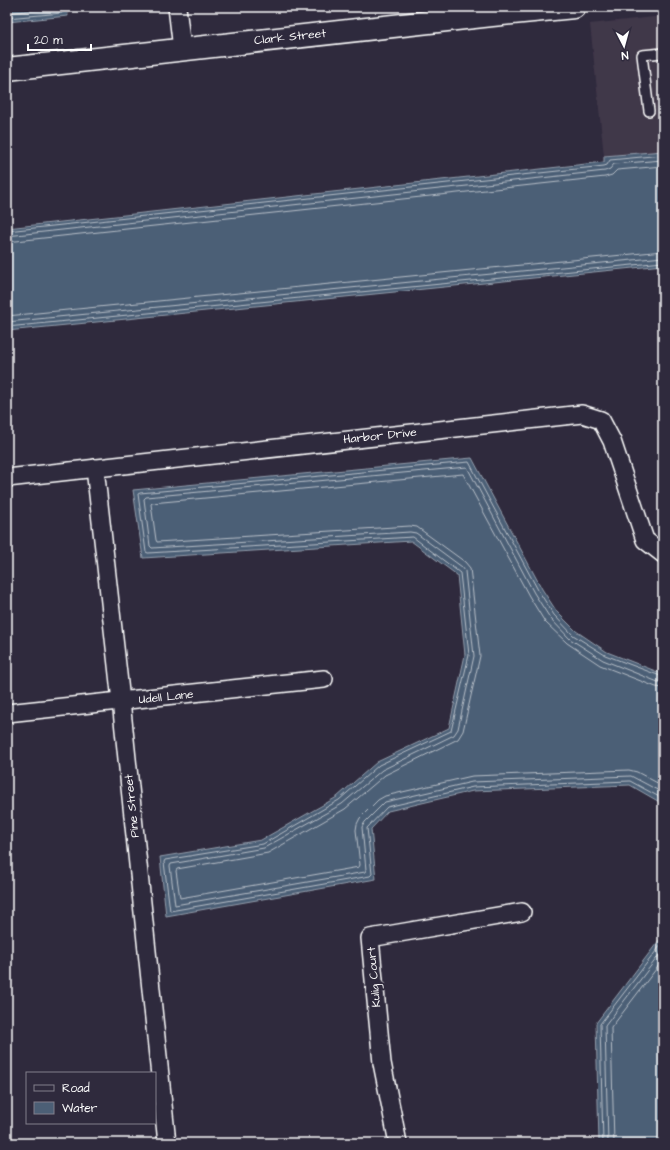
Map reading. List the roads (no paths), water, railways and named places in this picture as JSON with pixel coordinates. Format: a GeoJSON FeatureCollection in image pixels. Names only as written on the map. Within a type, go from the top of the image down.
{"type":"FeatureCollection","features":[{"type":"Feature","properties":{"kind":"street"},"geometry":{"type":"LineString","coordinates":[[177,7],[182,49]]}},
{"type":"Feature","properties":{"kind":"street","name":"Clark Street"},"geometry":{"type":"LineString","coordinates":[[7,69],[491,11],[574,7]]}},
{"type":"Feature","properties":{"kind":"street","name":"Harbor Drive"},"geometry":{"type":"LineString","coordinates":[[7,478],[582,414],[601,420],[612,441],[645,540],[663,554]]}},
{"type":"Feature","properties":{"kind":"street","name":"Pine Street"},"geometry":{"type":"LineString","coordinates":[[95,468],[167,1143]]}},
{"type":"Feature","properties":{"kind":"street","name":"Udell Lane"},"geometry":{"type":"LineString","coordinates":[[7,713],[121,702],[324,679]]}},
{"type":"Feature","properties":{"kind":"street","name":"Kulig Court"},"geometry":{"type":"LineString","coordinates":[[398,1143],[382,1063],[370,938],[522,912]]}},
{"type":"Feature","properties":{"kind":"lane"},"geometry":{"type":"LineString","coordinates":[[649,111],[642,55],[663,53]]}},
{"type":"Feature","properties":{"kind":"water"},"geometry":{"type":"Polygon","coordinates":[[[7,7],[67,7],[68,16],[7,22],[7,7]]]}},
{"type":"Feature","properties":{"kind":"water"},"geometry":{"type":"Polygon","coordinates":[[[663,151],[663,265],[7,331],[7,228],[604,162],[604,156],[663,151]]]}},
{"type":"Feature","properties":{"kind":"water"},"geometry":{"type":"Polygon","coordinates":[[[472,458],[542,589],[557,612],[576,631],[607,652],[663,674],[663,804],[630,785],[473,791],[388,811],[371,829],[376,879],[166,916],[160,857],[261,840],[337,797],[377,762],[449,728],[465,655],[457,575],[411,541],[143,558],[133,490],[472,458]]]}},
{"type":"Feature","properties":{"kind":"water"},"geometry":{"type":"Polygon","coordinates":[[[663,935],[663,1143],[599,1143],[596,1023],[663,935]]]}}]}
